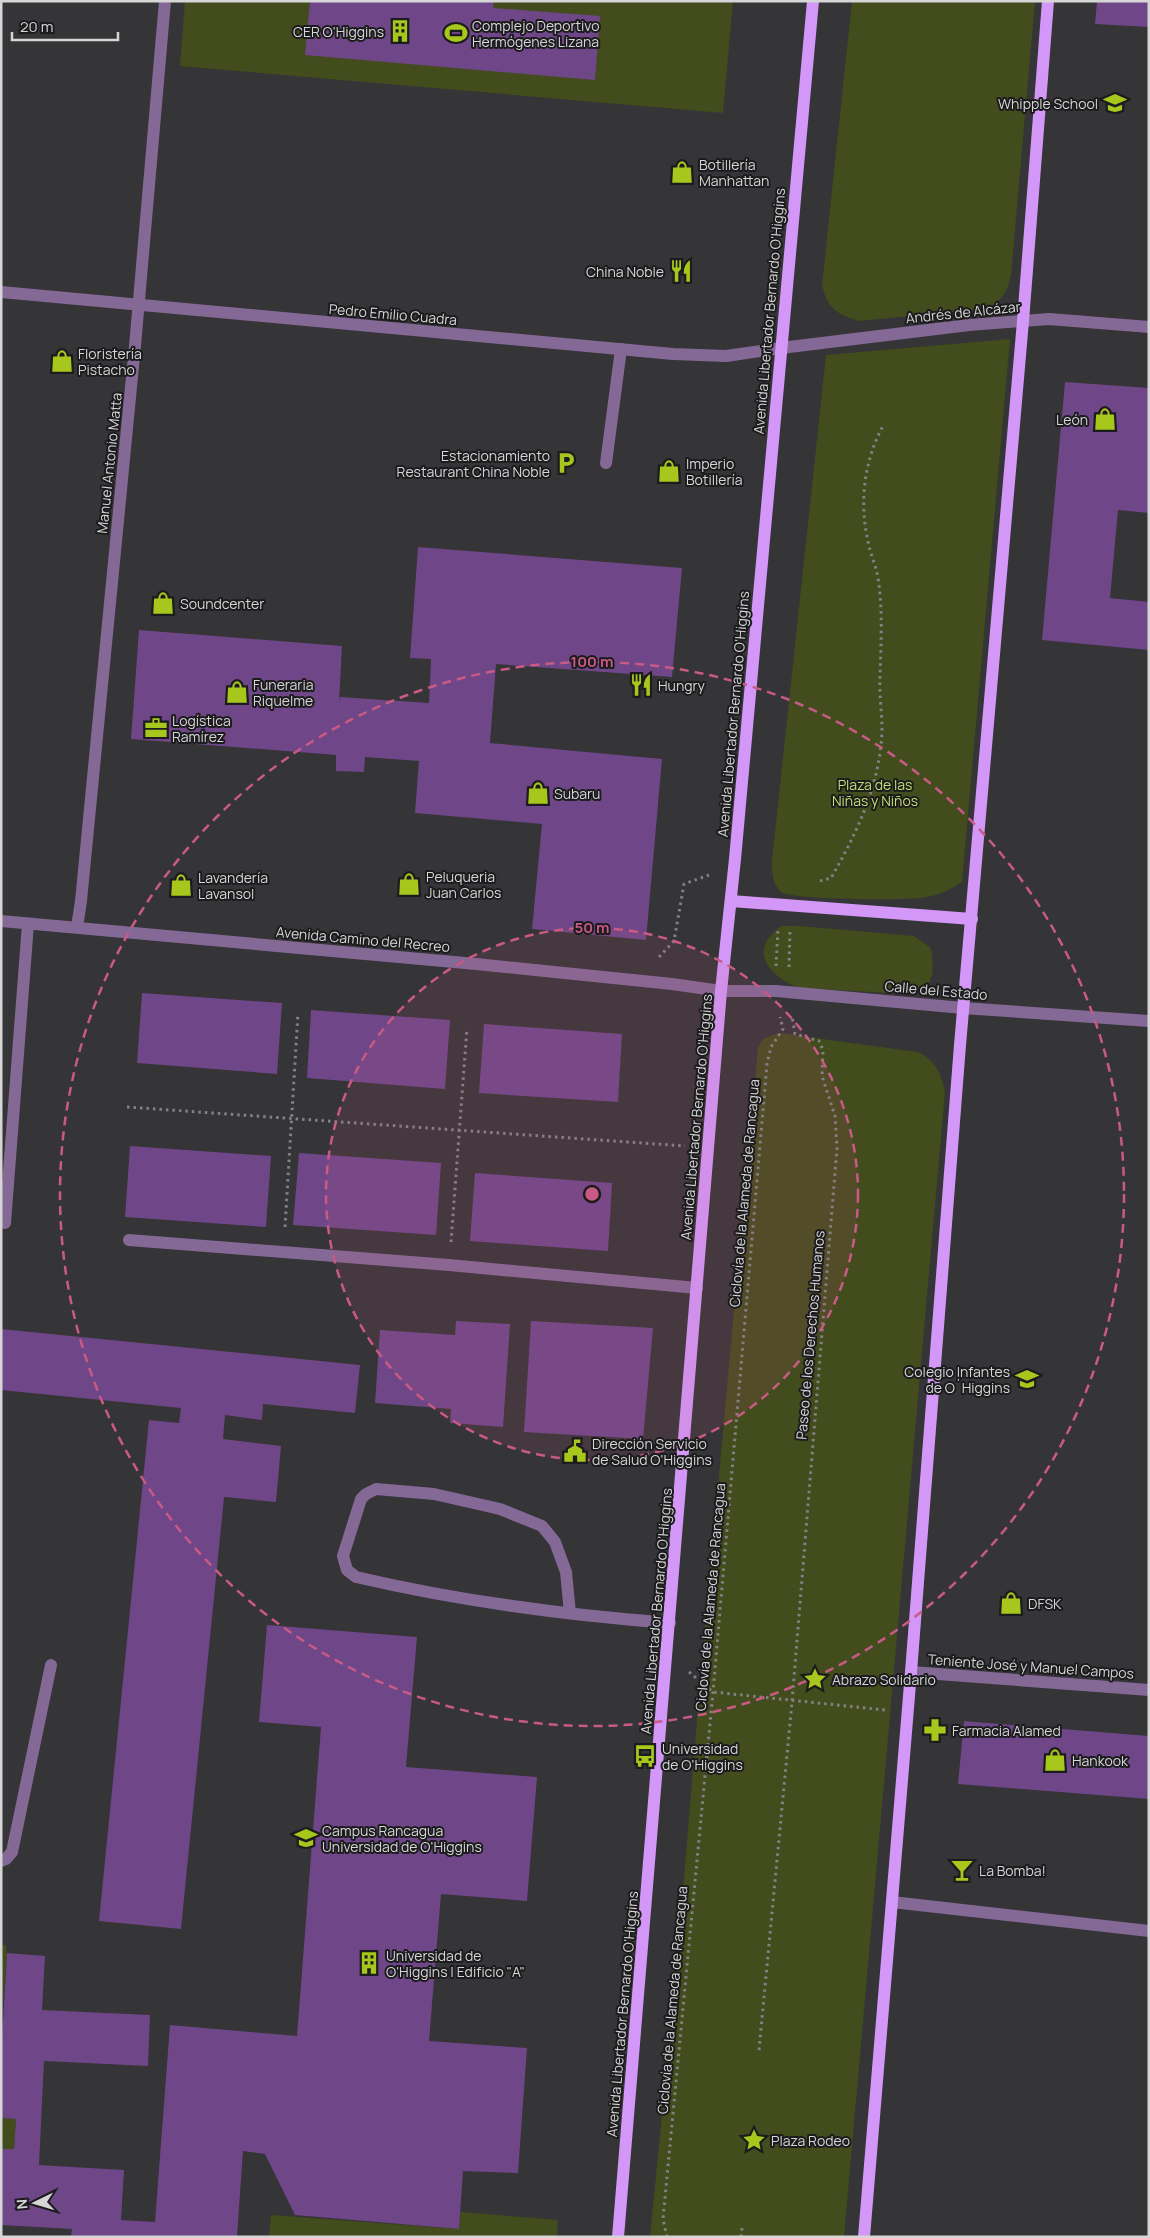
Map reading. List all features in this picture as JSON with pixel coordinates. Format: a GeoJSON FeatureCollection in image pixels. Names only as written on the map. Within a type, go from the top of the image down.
{"type":"FeatureCollection","features":[{"type":"Feature","properties":{"kind":"main road","name":"Avenida Libertador Bernardo O'Higgins"},"geometry":{"type":"LineString","coordinates":[[618,2237],[721,991],[735,859],[813,1]]}},
{"type":"Feature","properties":{"kind":"main road"},"geometry":{"type":"LineString","coordinates":[[864,2237],[908,1712],[963,1008],[1023,321],[1048,1]]}},
{"type":"Feature","properties":{"kind":"main road"},"geometry":{"type":"LineString","coordinates":[[731,901],[972,919]]}},
{"type":"Feature","properties":{"kind":"street","name":"Manuel Antonio Matta"},"geometry":{"type":"LineString","coordinates":[[77,927],[139,305],[165,1]]}},
{"type":"Feature","properties":{"kind":"street","name":"Pedro Emilio Cuadra"},"geometry":{"type":"LineString","coordinates":[[1,292],[621,349],[726,356],[781,348]]}},
{"type":"Feature","properties":{"kind":"street","name":"Andrés de Alcázar"},"geometry":{"type":"LineString","coordinates":[[781,348],[970,325],[1049,319],[1149,327]]}},
{"type":"Feature","properties":{"kind":"street"},"geometry":{"type":"LineString","coordinates":[[606,464],[621,349]]}},
{"type":"Feature","properties":{"kind":"street","name":"Avenida Camino del Recreo"},"geometry":{"type":"LineString","coordinates":[[1,921],[476,964],[672,984],[721,991]]}},
{"type":"Feature","properties":{"kind":"street"},"geometry":{"type":"LineString","coordinates":[[5,1223],[28,924]]}},
{"type":"Feature","properties":{"kind":"street","name":"Calle del Estado"},"geometry":{"type":"LineString","coordinates":[[721,991],[782,991],[963,1008],[1149,1021]]}},
{"type":"Feature","properties":{"kind":"street"},"geometry":{"type":"LineString","coordinates":[[129,1240],[449,1265],[697,1288]]}},
{"type":"Feature","properties":{"kind":"street"},"geometry":{"type":"LineString","coordinates":[[570,1614],[566,1572],[555,1542],[542,1526],[500,1509],[434,1494],[376,1489],[361,1499],[343,1556],[347,1570],[356,1577],[425,1593],[570,1614],[670,1623]]}},
{"type":"Feature","properties":{"kind":"street"},"geometry":{"type":"LineString","coordinates":[[1,1861],[6,1859],[12,1852],[52,1665]]}},
{"type":"Feature","properties":{"kind":"street","name":"Teniente José y Manuel Campos"},"geometry":{"type":"LineString","coordinates":[[911,1672],[1149,1690]]}},
{"type":"Feature","properties":{"kind":"street"},"geometry":{"type":"LineString","coordinates":[[892,1902],[1149,1931]]}},
{"type":"Feature","properties":{"kind":"path"},"geometry":{"type":"LineString","coordinates":[[782,991],[785,905],[795,889],[831,878],[854,838],[878,765],[882,730],[880,678],[882,631],[878,577],[868,544],[863,500],[868,465],[875,441],[884,424]]}},
{"type":"Feature","properties":{"kind":"path"},"geometry":{"type":"LineString","coordinates":[[657,960],[674,942],[684,884],[703,879],[735,859]]}},
{"type":"Feature","properties":{"kind":"path","name":"Ciclovía de la Alameda de Rancagua"},"geometry":{"type":"LineString","coordinates":[[667,2237],[663,2219],[713,1692],[767,1064],[771,1047],[783,1029],[782,991],[785,905]]}},
{"type":"Feature","properties":{"kind":"path","name":"Paseo de los Derechos Humanos"},"geometry":{"type":"LineString","coordinates":[[782,991],[795,1034],[819,1041],[823,1050],[822,1076],[835,1116],[837,1148],[792,1702]]}},
{"type":"Feature","properties":{"kind":"path"},"geometry":{"type":"LineString","coordinates":[[283,1252],[298,1013]]}},
{"type":"Feature","properties":{"kind":"path"},"geometry":{"type":"LineString","coordinates":[[449,1265],[466,1028]]}},
{"type":"Feature","properties":{"kind":"path"},"geometry":{"type":"LineString","coordinates":[[127,1107],[460,1132],[709,1147]]}},
{"type":"Feature","properties":{"kind":"path"},"geometry":{"type":"LineString","coordinates":[[666,1667],[691,1673],[713,1692],[792,1702],[908,1712]]}},
{"type":"Feature","properties":{"kind":"path"},"geometry":{"type":"LineString","coordinates":[[759,2050],[792,1702]]}},
{"type":"Feature","properties":{"kind":"path"},"geometry":{"type":"LineString","coordinates":[[741,2237],[742,2228]]}},
{"type":"Feature","properties":{"kind":"green space","name":"Complejo Deportivo Hermógenes Lizana"},"geometry":{"type":"Polygon","coordinates":[[[185,1],[733,1],[723,113],[180,66],[185,1]]]}},
{"type":"Feature","properties":{"kind":"green space"},"geometry":{"type":"Polygon","coordinates":[[[852,1],[1035,1],[1011,275],[1003,296],[985,309],[859,321],[839,313],[827,300],[822,285],[852,1]]]}},
{"type":"Feature","properties":{"kind":"green space","name":"Plaza de las Niñas y Niños"},"geometry":{"type":"Polygon","coordinates":[[[1010,339],[962,882],[941,893],[916,898],[828,898],[790,895],[781,892],[774,882],[772,860],[826,355],[1010,339]]]}},
{"type":"Feature","properties":{"kind":"green space"},"geometry":{"type":"Polygon","coordinates":[[[781,926],[914,936],[931,948],[933,965],[931,978],[924,988],[908,994],[800,988],[779,977],[766,962],[764,954],[765,945],[771,935],[781,926]]]}},
{"type":"Feature","properties":{"kind":"green space"},"geometry":{"type":"Polygon","coordinates":[[[779,1033],[917,1052],[929,1059],[937,1068],[945,1092],[844,2237],[650,2237],[678,1951],[701,1672],[758,1048],[763,1039],[779,1033]]]}},
{"type":"Feature","properties":{"kind":"green space"},"geometry":{"type":"Polygon","coordinates":[[[1,1945],[6,1945],[7,1953],[1,2030],[1,1945]]]}},
{"type":"Feature","properties":{"kind":"green space"},"geometry":{"type":"Polygon","coordinates":[[[1,2118],[16,2119],[14,2149],[1,2149],[1,2118]]]}},
{"type":"Feature","properties":{"kind":"green space"},"geometry":{"type":"Polygon","coordinates":[[[460,2212],[558,2220],[557,2237],[269,2237],[271,2215],[459,2229],[460,2212]]]}},
{"type":"Feature","properties":{"kind":"building","name":"CER O'Higgins"},"geometry":{"type":"Polygon","coordinates":[[[310,1],[494,1],[493,8],[600,16],[595,80],[305,55],[310,1]]]}},
{"type":"Feature","properties":{"kind":"building"},"geometry":{"type":"Polygon","coordinates":[[[1097,1],[1149,1],[1149,27],[1095,24],[1097,1]]]}},
{"type":"Feature","properties":{"kind":"building"},"geometry":{"type":"Polygon","coordinates":[[[1065,382],[1149,388],[1149,513],[1118,510],[1110,598],[1149,602],[1149,650],[1042,640],[1065,382]]]}},
{"type":"Feature","properties":{"kind":"building"},"geometry":{"type":"Polygon","coordinates":[[[418,547],[682,568],[672,677],[496,664],[490,743],[662,759],[646,940],[532,929],[542,824],[415,813],[419,761],[365,757],[364,772],[336,771],[336,755],[131,739],[139,630],[342,646],[339,703],[340,697],[429,703],[431,659],[410,658],[418,547]]]}},
{"type":"Feature","properties":{"kind":"building"},"geometry":{"type":"Polygon","coordinates":[[[142,993],[282,1003],[277,1074],[137,1063],[142,993]]]}},
{"type":"Feature","properties":{"kind":"building"},"geometry":{"type":"Polygon","coordinates":[[[311,1010],[450,1020],[445,1089],[307,1078],[311,1010]]]}},
{"type":"Feature","properties":{"kind":"building"},"geometry":{"type":"Polygon","coordinates":[[[484,1024],[622,1034],[618,1102],[479,1093],[484,1024]]]}},
{"type":"Feature","properties":{"kind":"building"},"geometry":{"type":"Polygon","coordinates":[[[130,1146],[271,1156],[266,1227],[125,1217],[130,1146]]]}},
{"type":"Feature","properties":{"kind":"building"},"geometry":{"type":"Polygon","coordinates":[[[299,1153],[441,1163],[436,1235],[293,1225],[299,1153]]]}},
{"type":"Feature","properties":{"kind":"building"},"geometry":{"type":"Polygon","coordinates":[[[475,1173],[612,1183],[608,1251],[470,1241],[475,1173]]]}},
{"type":"Feature","properties":{"kind":"building"},"geometry":{"type":"Polygon","coordinates":[[[456,1321],[510,1324],[503,1427],[450,1423],[451,1409],[375,1403],[380,1330],[455,1335],[456,1321]]]}},
{"type":"Feature","properties":{"kind":"building"},"geometry":{"type":"Polygon","coordinates":[[[531,1321],[653,1328],[643,1439],[524,1432],[531,1321]]]}},
{"type":"Feature","properties":{"kind":"building"},"geometry":{"type":"Polygon","coordinates":[[[1,1329],[360,1365],[355,1413],[263,1404],[262,1420],[225,1415],[223,1439],[281,1446],[276,1502],[224,1497],[181,1929],[99,1921],[149,1420],[179,1423],[181,1408],[1,1390],[1,1329]]]}},
{"type":"Feature","properties":{"kind":"building","name":"Universidad de O'Higgins | Edificio \"A\""},"geometry":{"type":"Polygon","coordinates":[[[267,1625],[417,1637],[406,1767],[537,1777],[527,1901],[441,1894],[429,2041],[527,2048],[518,2173],[463,2171],[459,2229],[295,2215],[265,2154],[243,2151],[237,2237],[71,2237],[72,2229],[1,2225],[1,2149],[14,2149],[16,2119],[1,2118],[1,2055],[7,1953],[45,1956],[42,2010],[150,2015],[148,2066],[44,2061],[39,2165],[124,2170],[121,2220],[155,2222],[170,2025],[297,2036],[321,1727],[259,1722],[267,1625]]]}},
{"type":"Feature","properties":{"kind":"building","name":"Hankook"},"geometry":{"type":"Polygon","coordinates":[[[964,1721],[1149,1736],[1149,1799],[958,1784],[964,1721]]]}},
{"type":"Feature","properties":{"kind":"place","name":"CER O'Higgins"},"geometry":{"type":"Point","coordinates":[400,31]}},
{"type":"Feature","properties":{"kind":"place","name":"Complejo Deportivo Hermógenes Lizana"},"geometry":{"type":"Point","coordinates":[456,33]}},
{"type":"Feature","properties":{"kind":"place","name":"Whipple School"},"geometry":{"type":"Point","coordinates":[1115,103]}},
{"type":"Feature","properties":{"kind":"place","name":"Botillería Manhattan"},"geometry":{"type":"Point","coordinates":[682,172]}},
{"type":"Feature","properties":{"kind":"place","name":"China Noble"},"geometry":{"type":"Point","coordinates":[681,271]}},
{"type":"Feature","properties":{"kind":"place","name":"Floristería Pistacho"},"geometry":{"type":"Point","coordinates":[62,361]}},
{"type":"Feature","properties":{"kind":"place","name":"León"},"geometry":{"type":"Point","coordinates":[1105,419]}},
{"type":"Feature","properties":{"kind":"place","name":"Estacionamiento Restaurant China Noble"},"geometry":{"type":"Point","coordinates":[566,463]}},
{"type":"Feature","properties":{"kind":"place","name":"Imperio Botillería"},"geometry":{"type":"Point","coordinates":[669,471]}},
{"type":"Feature","properties":{"kind":"place","name":"Soundcenter"},"geometry":{"type":"Point","coordinates":[163,603]}},
{"type":"Feature","properties":{"kind":"place","name":"Hungry"},"geometry":{"type":"Point","coordinates":[641,685]}},
{"type":"Feature","properties":{"kind":"place","name":"Funeraria Riquelme"},"geometry":{"type":"Point","coordinates":[237,692]}},
{"type":"Feature","properties":{"kind":"place","name":"Logística Ramírez"},"geometry":{"type":"Point","coordinates":[156,728]}},
{"type":"Feature","properties":{"kind":"place","name":"Subaru"},"geometry":{"type":"Point","coordinates":[538,793]}},
{"type":"Feature","properties":{"kind":"place","name":"Peluqueria Juan Carlos"},"geometry":{"type":"Point","coordinates":[409,884]}},
{"type":"Feature","properties":{"kind":"place","name":"Lavandería Lavansol"},"geometry":{"type":"Point","coordinates":[181,885]}},
{"type":"Feature","properties":{"kind":"place","name":"Colegio Infantes de O´Higgins"},"geometry":{"type":"Point","coordinates":[1027,1379]}},
{"type":"Feature","properties":{"kind":"place","name":"Dirección Servicio de Salud O'Higgins"},"geometry":{"type":"Point","coordinates":[575,1451]}},
{"type":"Feature","properties":{"kind":"place","name":"DFSK"},"geometry":{"type":"Point","coordinates":[1011,1603]}},
{"type":"Feature","properties":{"kind":"place","name":"Abrazo Solidario"},"geometry":{"type":"Point","coordinates":[815,1679]}},
{"type":"Feature","properties":{"kind":"place","name":"Farmacia Alamed"},"geometry":{"type":"Point","coordinates":[935,1730]}},
{"type":"Feature","properties":{"kind":"place","name":"Universidad de O'Higgins"},"geometry":{"type":"Point","coordinates":[645,1756]}},
{"type":"Feature","properties":{"kind":"place","name":"Hankook"},"geometry":{"type":"Point","coordinates":[1055,1760]}},
{"type":"Feature","properties":{"kind":"place","name":"Campus Rancagua Universidad de O'Higgins"},"geometry":{"type":"Point","coordinates":[306,1838]}},
{"type":"Feature","properties":{"kind":"place","name":"La Bomba!"},"geometry":{"type":"Point","coordinates":[962,1870]}},
{"type":"Feature","properties":{"kind":"place","name":"Universidad de O'Higgins | Edificio \"A\""},"geometry":{"type":"Point","coordinates":[369,1963]}},
{"type":"Feature","properties":{"kind":"place","name":"Plaza Rodeo"},"geometry":{"type":"Point","coordinates":[754,2140]}}]}
